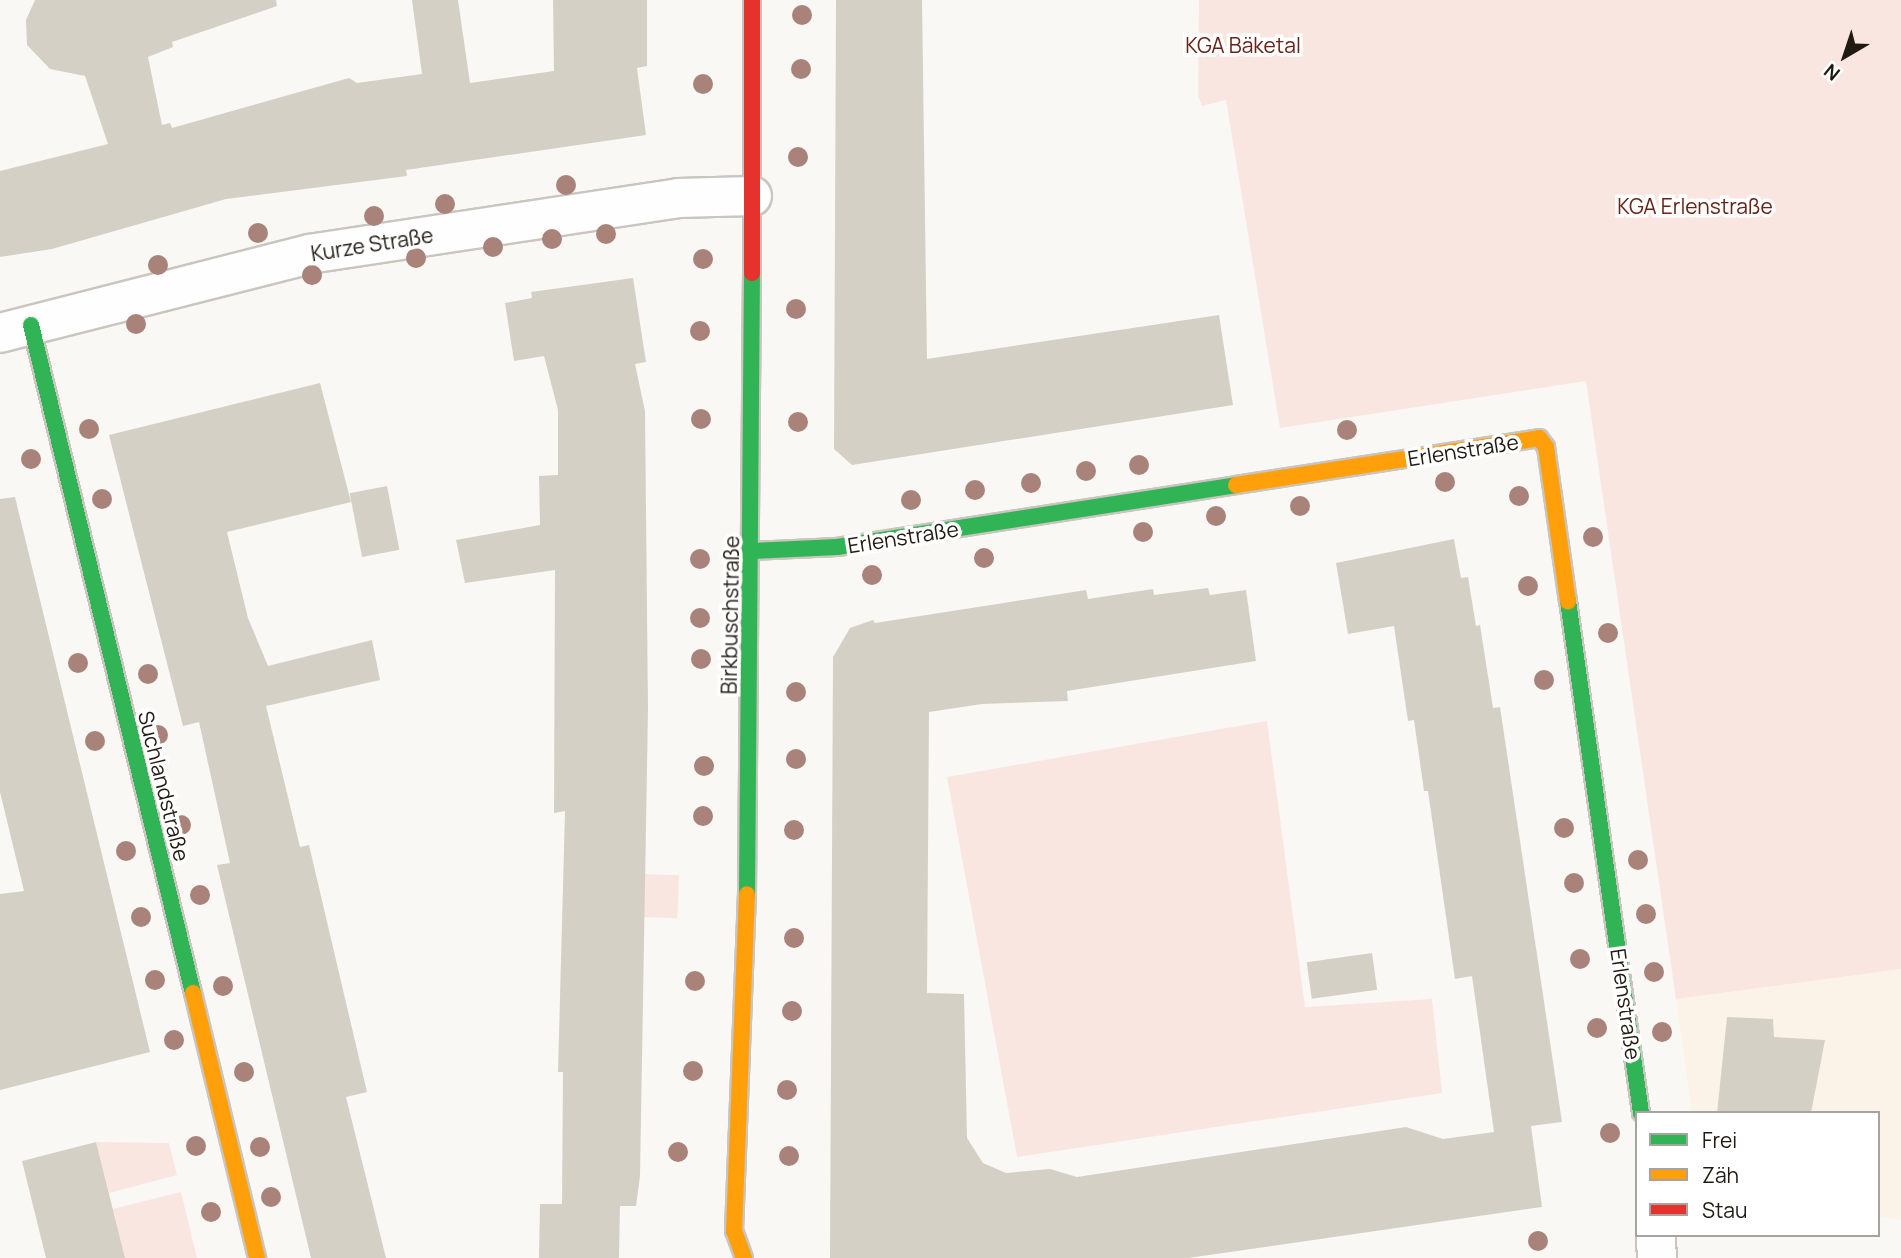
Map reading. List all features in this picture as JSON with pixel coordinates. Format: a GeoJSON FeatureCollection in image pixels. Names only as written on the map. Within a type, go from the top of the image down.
{"type":"FeatureCollection","features":[{"type":"Feature","properties":{"kind":"street","name":"Birkbuschstraße"},"geometry":{"type":"LineString","coordinates":[[722,1258],[734,1231],[746,970],[752,551],[752,0]]}},
{"type":"Feature","properties":{"kind":"street","name":"Kurze Straße"},"geometry":{"type":"LineString","coordinates":[[16,329],[309,254],[678,198],[752,196]]}},
{"type":"Feature","properties":{"kind":"street","name":"Suchlandstraße"},"geometry":{"type":"LineString","coordinates":[[16,329],[257,1258]]}},
{"type":"Feature","properties":{"kind":"street","name":"Erlenstraße"},"geometry":{"type":"LineString","coordinates":[[752,551],[837,547],[1539,438],[1546,447],[1641,1111]]}},
{"type":"Feature","properties":{"kind":"street","name":"Birkbuschstraße"},"geometry":{"type":"LineString","coordinates":[[734,1231],[744,1258]]}},
{"type":"Feature","properties":{"kind":"street"},"geometry":{"type":"LineString","coordinates":[[1656,1237],[1657,1258]]}},
{"type":"Feature","properties":{"kind":"shaded area"},"geometry":{"type":"Polygon","coordinates":[[[1901,969],[1901,1220],[1880,1216],[1880,1111],[1692,1111],[1676,999],[1901,969]]]}},
{"type":"Feature","properties":{"kind":"green space","name":"KGA Erlenstraße"},"geometry":{"type":"Polygon","coordinates":[[[1199,0],[1901,0],[1901,969],[1676,999],[1586,381],[1280,428],[1226,100],[1202,106],[1198,95],[1199,0]]]}},
{"type":"Feature","properties":{"kind":"green space"},"geometry":{"type":"Polygon","coordinates":[[[1267,721],[1305,1007],[1432,999],[1442,1093],[1017,1157],[947,777],[1267,721]]]}},
{"type":"Feature","properties":{"kind":"green space"},"geometry":{"type":"Polygon","coordinates":[[[644,874],[679,875],[677,918],[642,917],[644,874]]]}},
{"type":"Feature","properties":{"kind":"green space"},"geometry":{"type":"Polygon","coordinates":[[[96,1142],[169,1143],[177,1175],[109,1193],[96,1142]]]}},
{"type":"Feature","properties":{"kind":"green space"},"geometry":{"type":"Polygon","coordinates":[[[181,1192],[197,1258],[125,1258],[113,1209],[181,1192]]]}},
{"type":"Feature","properties":{"kind":"building"},"geometry":{"type":"Polygon","coordinates":[[[35,0],[276,0],[277,6],[172,42],[173,47],[148,57],[162,125],[170,123],[172,128],[349,78],[357,83],[422,74],[412,0],[458,0],[470,83],[554,71],[553,0],[647,0],[647,66],[637,68],[646,135],[406,170],[407,176],[226,199],[52,249],[0,257],[0,171],[108,144],[85,76],[50,69],[27,45],[26,20],[35,0]]]}},
{"type":"Feature","properties":{"kind":"building"},"geometry":{"type":"Polygon","coordinates":[[[836,0],[922,0],[927,359],[1219,315],[1233,405],[852,465],[834,449],[836,0]]]}},
{"type":"Feature","properties":{"kind":"building"},"geometry":{"type":"Polygon","coordinates":[[[633,278],[646,362],[635,364],[645,411],[648,709],[640,1176],[636,1206],[620,1206],[619,1258],[539,1258],[540,1204],[562,1204],[563,1072],[558,1072],[565,811],[554,813],[555,570],[465,583],[456,540],[540,525],[539,476],[558,475],[558,410],[544,356],[514,361],[505,303],[532,298],[531,292],[633,278]]]}},
{"type":"Feature","properties":{"kind":"building"},"geometry":{"type":"Polygon","coordinates":[[[320,383],[351,502],[227,532],[248,618],[268,666],[372,640],[380,680],[266,706],[300,847],[309,845],[367,1092],[346,1097],[386,1258],[311,1258],[217,865],[230,863],[199,722],[183,726],[109,435],[320,383]]]}},
{"type":"Feature","properties":{"kind":"building"},"geometry":{"type":"Polygon","coordinates":[[[387,486],[399,550],[362,557],[350,493],[387,486]]]}},
{"type":"Feature","properties":{"kind":"building"},"geometry":{"type":"Polygon","coordinates":[[[15,497],[150,1052],[0,1090],[0,894],[24,891],[0,792],[0,499],[15,497]]]}},
{"type":"Feature","properties":{"kind":"building"},"geometry":{"type":"Polygon","coordinates":[[[1454,539],[1461,578],[1468,577],[1476,626],[1480,625],[1493,708],[1500,707],[1562,1122],[1531,1126],[1542,1207],[1188,1258],[830,1258],[833,657],[850,628],[873,620],[875,623],[1086,590],[1088,599],[1153,589],[1154,595],[1208,588],[1210,595],[1246,590],[1256,661],[1067,691],[1068,701],[982,704],[929,712],[927,993],[964,994],[967,1138],[983,1163],[1006,1173],[1050,1169],[1077,1177],[1406,1127],[1443,1139],[1494,1132],[1472,976],[1455,979],[1428,791],[1424,791],[1414,720],[1408,721],[1394,626],[1348,634],[1336,563],[1454,539]]]}},
{"type":"Feature","properties":{"kind":"building"},"geometry":{"type":"Polygon","coordinates":[[[1372,953],[1377,990],[1312,999],[1307,962],[1372,953]]]}},
{"type":"Feature","properties":{"kind":"building"},"geometry":{"type":"Polygon","coordinates":[[[1727,1017],[1773,1019],[1774,1037],[1825,1040],[1811,1111],[1717,1111],[1727,1017]]]}},
{"type":"Feature","properties":{"kind":"building"},"geometry":{"type":"Polygon","coordinates":[[[96,1142],[125,1258],[46,1258],[22,1161],[96,1142]]]}},
{"type":"Feature","properties":{"kind":"traffic: fast"},"geometry":{"type":"LineString","coordinates":[[747,894],[752,273]]}},
{"type":"Feature","properties":{"kind":"traffic: fast"},"geometry":{"type":"LineString","coordinates":[[31,325],[193,993]]}},
{"type":"Feature","properties":{"kind":"traffic: fast"},"geometry":{"type":"LineString","coordinates":[[752,551],[837,547],[1236,485]]}},
{"type":"Feature","properties":{"kind":"traffic: fast"},"geometry":{"type":"LineString","coordinates":[[1568,601],[1641,1111]]}},
{"type":"Feature","properties":{"kind":"traffic: slow"},"geometry":{"type":"LineString","coordinates":[[1236,485],[1539,438],[1546,447],[1568,601]]}},
{"type":"Feature","properties":{"kind":"traffic: slow"},"geometry":{"type":"LineString","coordinates":[[744,1258],[734,1231],[747,894]]}},
{"type":"Feature","properties":{"kind":"traffic: slow"},"geometry":{"type":"LineString","coordinates":[[193,993],[257,1258]]}},
{"type":"Feature","properties":{"kind":"traffic: jam"},"geometry":{"type":"LineString","coordinates":[[752,0],[752,273]]}},
{"type":"Feature","properties":{"kind":"park label","name":"KGA Bäketal"},"geometry":{"type":"Point","coordinates":[1243,45]}}]}
